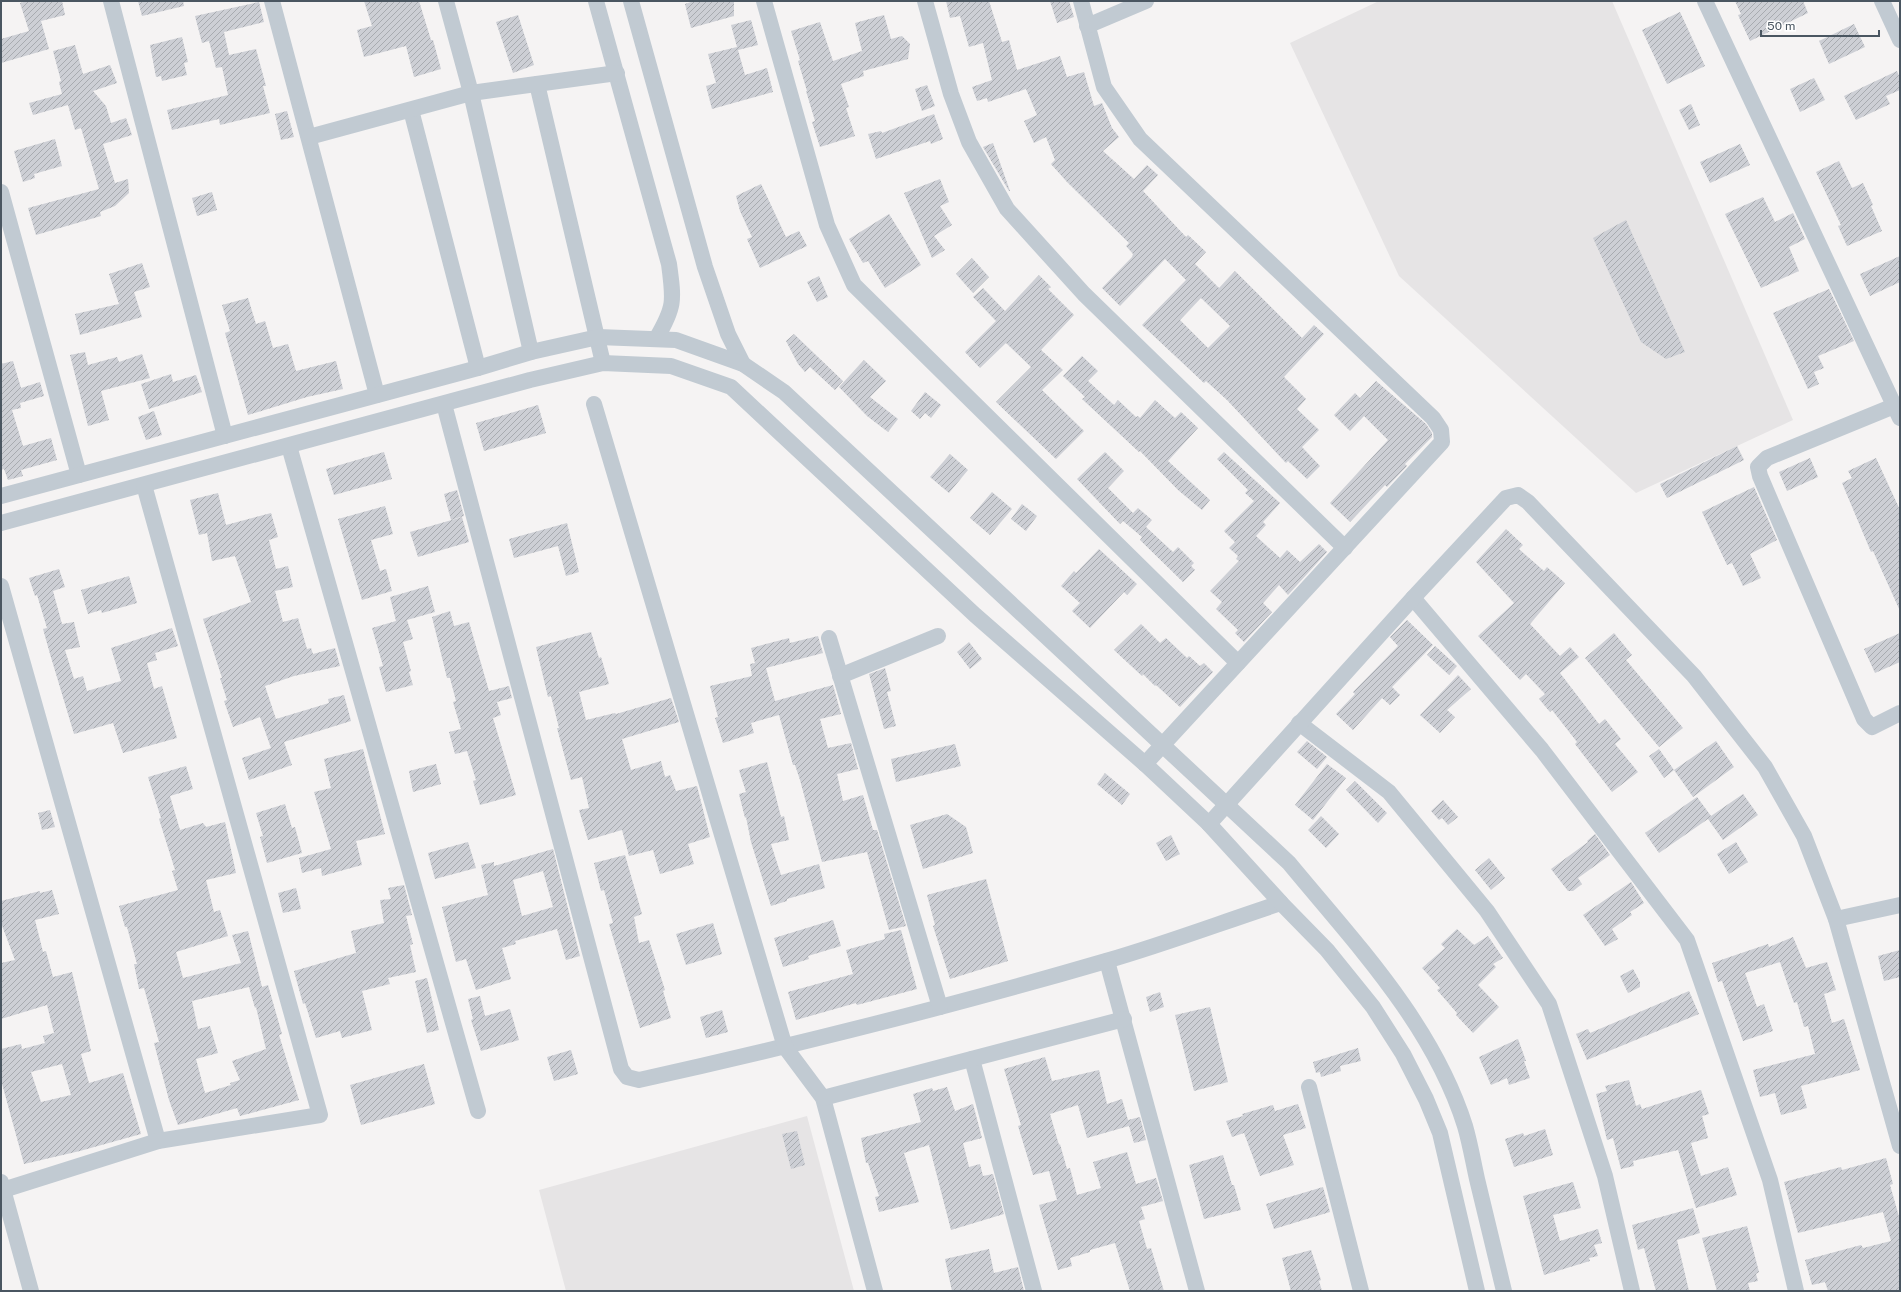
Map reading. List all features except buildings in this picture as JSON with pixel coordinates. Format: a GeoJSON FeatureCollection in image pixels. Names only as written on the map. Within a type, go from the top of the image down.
{"type":"FeatureCollection","features":[{"type":"Feature","properties":{"kind":"street"},"geometry":{"type":"LineString","coordinates":[[111,1],[225,436]]}},
{"type":"Feature","properties":{"kind":"street"},"geometry":{"type":"LineString","coordinates":[[272,1],[377,395]]}},
{"type":"Feature","properties":{"kind":"street"},"geometry":{"type":"LineString","coordinates":[[446,1],[471,93],[531,352]]}},
{"type":"Feature","properties":{"kind":"street"},"geometry":{"type":"LineString","coordinates":[[596,1],[669,264],[674,295],[672,307],[668,319],[656,339]]}},
{"type":"Feature","properties":{"kind":"street"},"geometry":{"type":"LineString","coordinates":[[631,1],[705,266],[728,334],[743,364]]}},
{"type":"Feature","properties":{"kind":"street"},"geometry":{"type":"LineString","coordinates":[[764,1],[827,225],[854,285],[1238,663]]}},
{"type":"Feature","properties":{"kind":"street"},"geometry":{"type":"LineString","coordinates":[[925,1],[951,94],[969,142],[1007,209],[1084,294],[1345,548]]}},
{"type":"Feature","properties":{"kind":"street"},"geometry":{"type":"LineString","coordinates":[[1081,1],[1104,87],[1140,139],[1433,418],[1441,430],[1442,442],[1145,764]]}},
{"type":"Feature","properties":{"kind":"street"},"geometry":{"type":"LineString","coordinates":[[1087,26],[1146,1]]}},
{"type":"Feature","properties":{"kind":"street"},"geometry":{"type":"LineString","coordinates":[[1705,1],[1897,412],[1767,458],[1758,467],[1760,476],[1864,719],[1872,727],[1900,713]]}},
{"type":"Feature","properties":{"kind":"street"},"geometry":{"type":"LineString","coordinates":[[1882,1],[1900,40]]}},
{"type":"Feature","properties":{"kind":"street"},"geometry":{"type":"LineString","coordinates":[[309,137],[471,93],[617,73]]}},
{"type":"Feature","properties":{"kind":"street"},"geometry":{"type":"LineString","coordinates":[[537,84],[603,363]]}},
{"type":"Feature","properties":{"kind":"street"},"geometry":{"type":"LineString","coordinates":[[411,110],[478,368]]}},
{"type":"Feature","properties":{"kind":"street"},"geometry":{"type":"LineString","coordinates":[[1,192],[79,475]]}},
{"type":"Feature","properties":{"kind":"street"},"geometry":{"type":"LineString","coordinates":[[1,496],[478,368],[531,352],[598,337],[676,340],[743,364],[784,392],[1289,863],[1394,991],[1426,1041],[1450,1088],[1465,1126],[1504,1291]]}},
{"type":"Feature","properties":{"kind":"street"},"geometry":{"type":"LineString","coordinates":[[1,523],[530,380],[603,363],[671,366],[731,387],[975,615],[1145,764],[1209,824],[1281,903],[1327,950],[1373,1006],[1404,1054],[1426,1099],[1440,1134],[1477,1291]]}},
{"type":"Feature","properties":{"kind":"street"},"geometry":{"type":"LineString","coordinates":[[444,404],[621,1069],[627,1077],[639,1080],[786,1047],[940,1007],[1108,961],[1281,903]]}},
{"type":"Feature","properties":{"kind":"street"},"geometry":{"type":"LineString","coordinates":[[594,404],[786,1047],[823,1098],[875,1291]]}},
{"type":"Feature","properties":{"kind":"street"},"geometry":{"type":"LineString","coordinates":[[289,446],[478,1111]]}},
{"type":"Feature","properties":{"kind":"street"},"geometry":{"type":"LineString","coordinates":[[31,1291],[2,1186],[158,1141],[320,1114],[144,485]]}},
{"type":"Feature","properties":{"kind":"street"},"geometry":{"type":"LineString","coordinates":[[1209,824],[1413,598],[1506,498],[1518,494],[1528,502],[1694,676],[1765,766],[1804,836],[1836,919],[1900,1146]]}},
{"type":"Feature","properties":{"kind":"street"},"geometry":{"type":"LineString","coordinates":[[1,586],[158,1141]]}},
{"type":"Feature","properties":{"kind":"street"},"geometry":{"type":"LineString","coordinates":[[1413,598],[1542,750],[1687,940],[1770,1180],[1796,1291]]}},
{"type":"Feature","properties":{"kind":"street"},"geometry":{"type":"LineString","coordinates":[[840,676],[938,636]]}},
{"type":"Feature","properties":{"kind":"street"},"geometry":{"type":"LineString","coordinates":[[829,638],[940,1007]]}},
{"type":"Feature","properties":{"kind":"street"},"geometry":{"type":"LineString","coordinates":[[1300,723],[1389,792],[1487,911],[1549,1004],[1606,1176],[1632,1291]]}},
{"type":"Feature","properties":{"kind":"street"},"geometry":{"type":"LineString","coordinates":[[1836,919],[1900,905]]}},
{"type":"Feature","properties":{"kind":"street"},"geometry":{"type":"LineString","coordinates":[[1108,961],[1197,1291]]}},
{"type":"Feature","properties":{"kind":"street"},"geometry":{"type":"LineString","coordinates":[[823,1098],[1124,1019]]}},
{"type":"Feature","properties":{"kind":"street"},"geometry":{"type":"LineString","coordinates":[[972,1059],[1034,1291]]}},
{"type":"Feature","properties":{"kind":"street"},"geometry":{"type":"LineString","coordinates":[[1308,1087],[1361,1291]]}},
{"type":"Feature","properties":{"kind":"shaded area"},"geometry":{"type":"Polygon","coordinates":[[[1379,1],[1612,1],[1793,420],[1636,493],[1399,276],[1290,43],[1379,1]]]}},
{"type":"Feature","properties":{"kind":"shaded area"},"geometry":{"type":"Polygon","coordinates":[[[807,1116],[854,1291],[566,1291],[539,1190],[807,1116]]]}}]}
